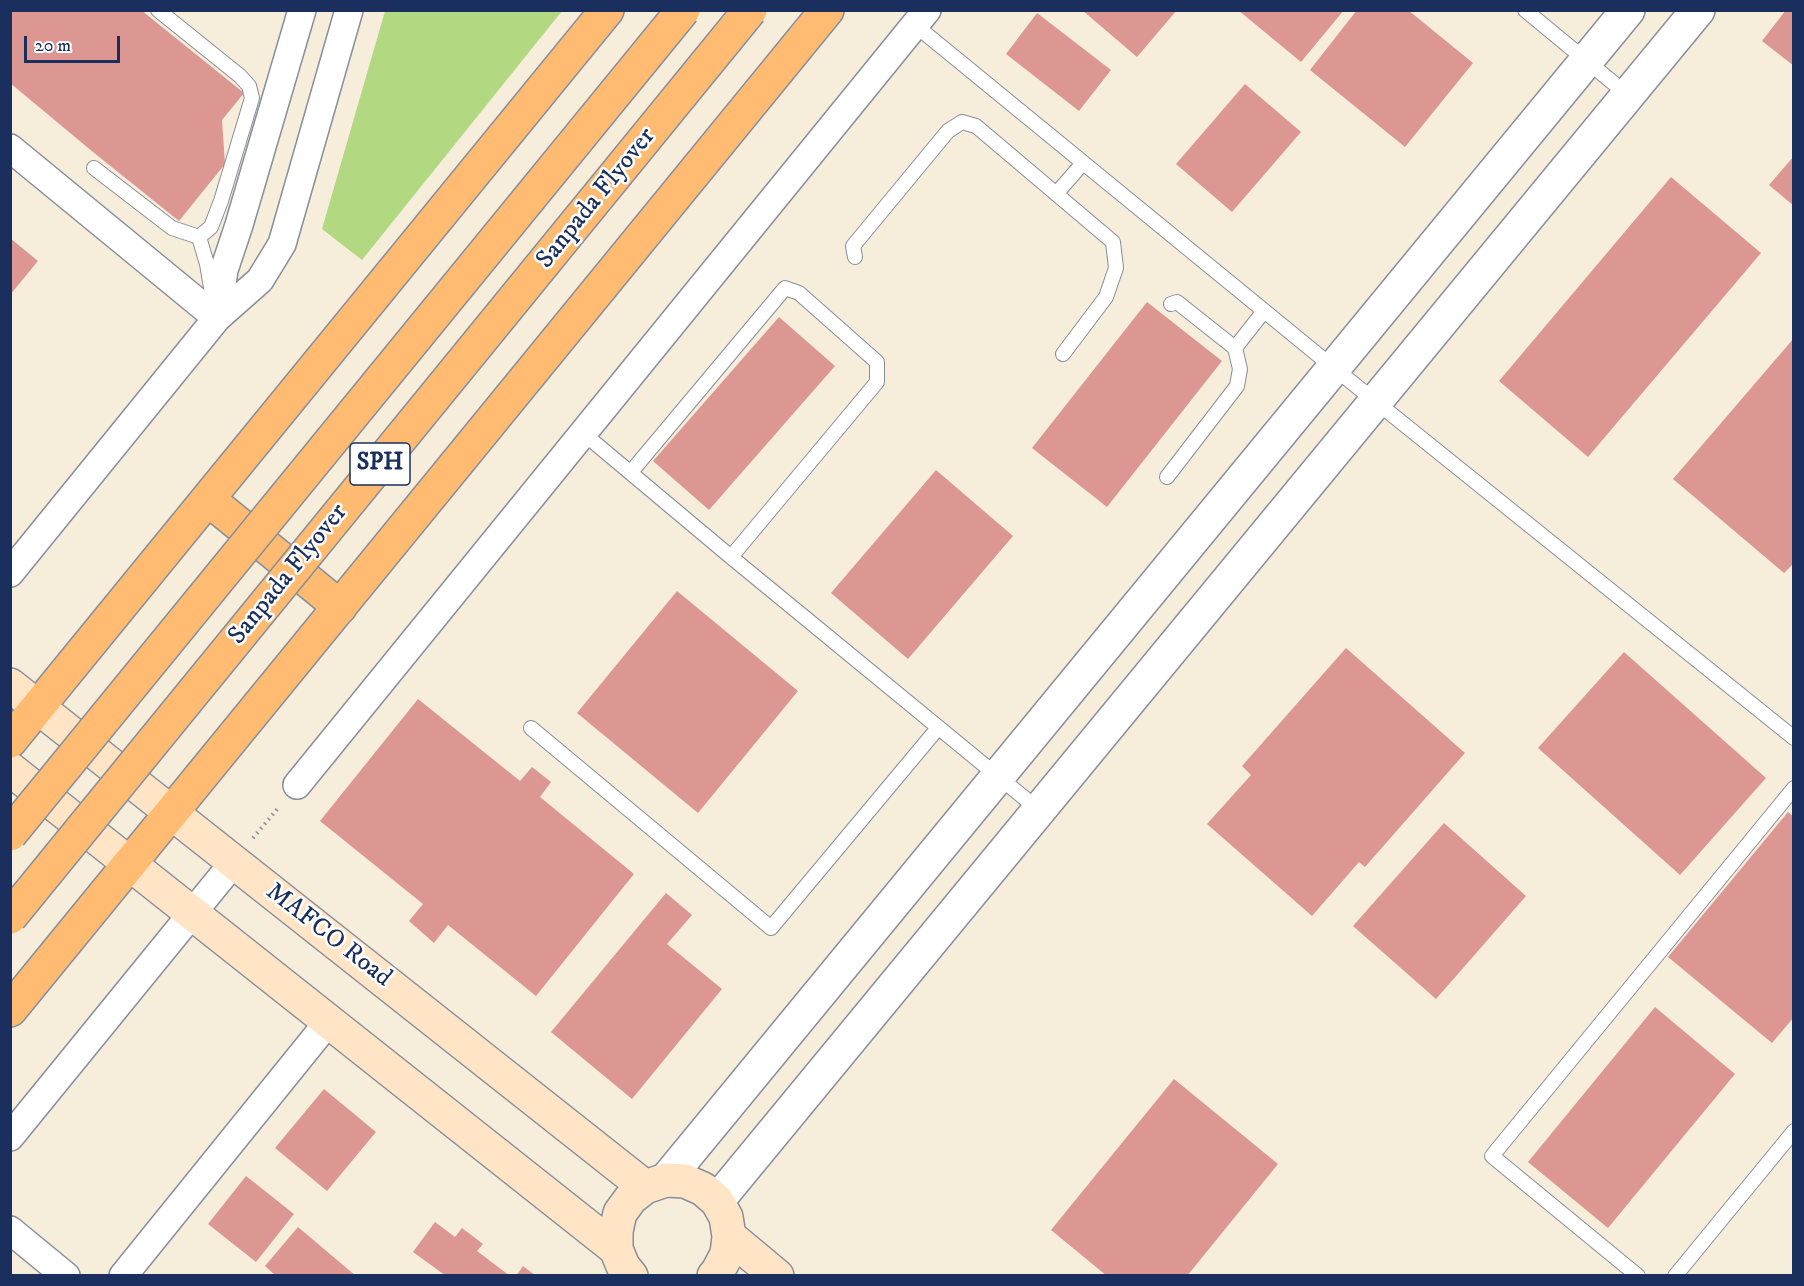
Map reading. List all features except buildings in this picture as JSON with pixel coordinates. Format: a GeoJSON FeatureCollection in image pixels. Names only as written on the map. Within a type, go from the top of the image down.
{"type":"FeatureCollection","features":[{"type":"Feature","properties":{"kind":"highway"},"geometry":{"type":"LineString","coordinates":[[10,741],[607,10]]}},
{"type":"Feature","properties":{"kind":"highway","name":"Sanpada Flyover"},"geometry":{"type":"LineString","coordinates":[[10,834],[683,10]]}},
{"type":"Feature","properties":{"kind":"highway","name":"Sanpada Flyover"},"geometry":{"type":"LineString","coordinates":[[10,917],[750,10]]}},
{"type":"Feature","properties":{"kind":"highway"},"geometry":{"type":"LineString","coordinates":[[10,1010],[827,10]]}},
{"type":"Feature","properties":{"kind":"highway"},"geometry":{"type":"LineString","coordinates":[[208,499],[340,607]]}},
{"type":"Feature","properties":{"kind":"main road","name":"MAFCO Road"},"geometry":{"type":"LineString","coordinates":[[10,685],[234,862],[656,1184]]}},
{"type":"Feature","properties":{"kind":"main road"},"geometry":{"type":"LineString","coordinates":[[10,769],[329,1021],[623,1262]]}},
{"type":"Feature","properties":{"kind":"main road"},"geometry":{"type":"LineString","coordinates":[[623,1262],[616,1231],[620,1213],[631,1198],[656,1184],[685,1181],[703,1188],[717,1201],[726,1217],[729,1236],[727,1254],[714,1275]]}},
{"type":"Feature","properties":{"kind":"main road"},"geometry":{"type":"LineString","coordinates":[[729,1236],[777,1275]]}},
{"type":"Feature","properties":{"kind":"street"},"geometry":{"type":"LineString","coordinates":[[217,318],[224,270],[302,10]]}},
{"type":"Feature","properties":{"kind":"street"},"geometry":{"type":"LineString","coordinates":[[10,573],[217,318],[260,280],[282,244],[349,10]]}},
{"type":"Feature","properties":{"kind":"street"},"geometry":{"type":"LineString","coordinates":[[656,1184],[998,777],[1628,10]]}},
{"type":"Feature","properties":{"kind":"street"},"geometry":{"type":"LineString","coordinates":[[717,1201],[1698,10]]}},
{"type":"Feature","properties":{"kind":"street"},"geometry":{"type":"LineString","coordinates":[[297,785],[921,18]]}},
{"type":"Feature","properties":{"kind":"street"},"geometry":{"type":"LineString","coordinates":[[10,148],[217,318]]}},
{"type":"Feature","properties":{"kind":"street"},"geometry":{"type":"LineString","coordinates":[[10,1137],[234,862]]}},
{"type":"Feature","properties":{"kind":"street"},"geometry":{"type":"LineString","coordinates":[[123,1275],[329,1021]]}},
{"type":"Feature","properties":{"kind":"street"},"geometry":{"type":"LineString","coordinates":[[10,1230],[66,1275]]}},
{"type":"Feature","properties":{"kind":"lane"},"geometry":{"type":"LineString","coordinates":[[158,10],[240,75],[249,86],[252,98],[221,201],[211,226],[199,237]]}},
{"type":"Feature","properties":{"kind":"lane"},"geometry":{"type":"LineString","coordinates":[[1525,10],[1628,95]]}},
{"type":"Feature","properties":{"kind":"lane"},"geometry":{"type":"LineString","coordinates":[[921,18],[1083,163],[1375,402],[1794,738]]}},
{"type":"Feature","properties":{"kind":"lane"},"geometry":{"type":"LineString","coordinates":[[855,257],[853,246],[948,131],[962,122],[976,126],[1113,242],[1116,268],[1106,297],[1063,354]]}},
{"type":"Feature","properties":{"kind":"lane"},"geometry":{"type":"LineString","coordinates":[[1056,194],[1083,163]]}},
{"type":"Feature","properties":{"kind":"lane"},"geometry":{"type":"LineString","coordinates":[[94,168],[172,228],[199,237]]}},
{"type":"Feature","properties":{"kind":"lane"},"geometry":{"type":"LineString","coordinates":[[199,237],[207,264],[217,318]]}},
{"type":"Feature","properties":{"kind":"lane"},"geometry":{"type":"LineString","coordinates":[[631,472],[785,288],[799,293],[877,362],[877,382],[731,557]]}},
{"type":"Feature","properties":{"kind":"lane"},"geometry":{"type":"LineString","coordinates":[[1167,477],[1237,386],[1240,369],[1235,348],[1177,302],[1171,304]]}},
{"type":"Feature","properties":{"kind":"lane"},"geometry":{"type":"LineString","coordinates":[[1235,348],[1264,311]]}},
{"type":"Feature","properties":{"kind":"lane"},"geometry":{"type":"LineString","coordinates":[[583,433],[1039,810]]}},
{"type":"Feature","properties":{"kind":"lane"},"geometry":{"type":"LineString","coordinates":[[531,728],[771,928],[938,728]]}},
{"type":"Feature","properties":{"kind":"lane"},"geometry":{"type":"LineString","coordinates":[[1638,1275],[1492,1156],[1794,788]]}},
{"type":"Feature","properties":{"kind":"lane"},"geometry":{"type":"LineString","coordinates":[[1675,1275],[1794,1131]]}},
{"type":"Feature","properties":{"kind":"path"},"geometry":{"type":"LineString","coordinates":[[234,862],[297,785]]}},
{"type":"Feature","properties":{"kind":"green space"},"geometry":{"type":"Polygon","coordinates":[[[385,11],[562,11],[362,260],[322,229],[385,11]]]}}]}
